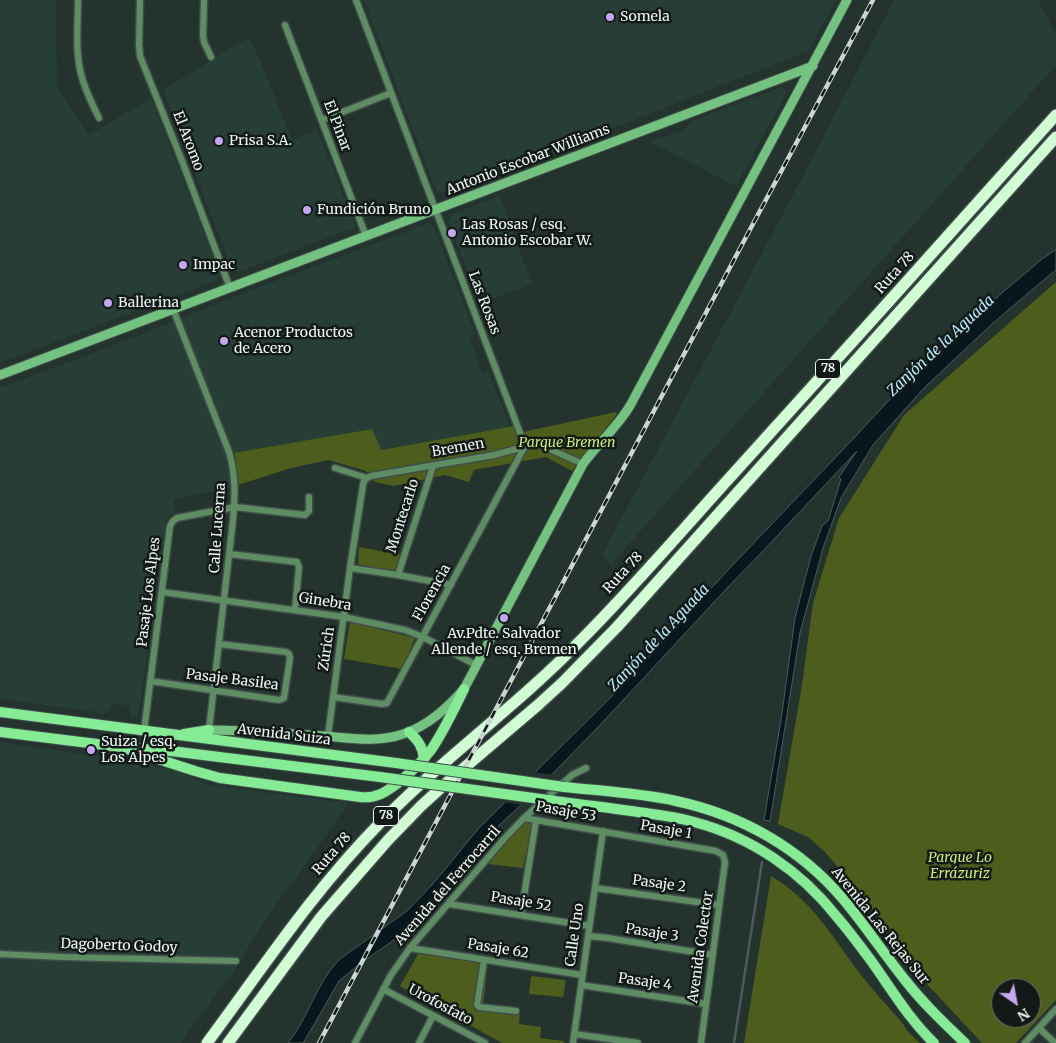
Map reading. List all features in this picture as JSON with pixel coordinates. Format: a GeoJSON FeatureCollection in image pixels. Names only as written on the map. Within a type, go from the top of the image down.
{"type":"FeatureCollection","features":[{"type":"Feature","properties":{"kind":"highway","name":"Ruta 78"},"geometry":{"type":"LineString","coordinates":[[207,1043],[319,892],[363,840],[418,785],[518,700],[587,634],[661,555],[1056,115]]}},
{"type":"Feature","properties":{"kind":"highway","name":"78"},"geometry":{"type":"LineString","coordinates":[[228,1043],[321,917],[388,840],[444,785],[562,683],[617,627],[1056,137]]}},
{"type":"Feature","properties":{"kind":"main road","name":"Avenida Suiza"},"geometry":{"type":"LineString","coordinates":[[209,730],[380,739],[409,732],[436,716],[464,689],[583,464],[626,412],[847,0]]}},
{"type":"Feature","properties":{"kind":"main road","name":"Antonio Escobar Williams"},"geometry":{"type":"LineString","coordinates":[[0,375],[813,66]]}},
{"type":"Feature","properties":{"kind":"main road"},"geometry":{"type":"LineString","coordinates":[[0,732],[121,747],[220,778],[366,798],[376,797],[386,792],[424,759],[435,744],[464,689]]}},
{"type":"Feature","properties":{"kind":"main road","name":"Avenida Suiza"},"geometry":{"type":"LineString","coordinates":[[0,712],[396,763],[564,787]]}},
{"type":"Feature","properties":{"kind":"main road"},"geometry":{"type":"LineString","coordinates":[[179,736],[209,730]]}},
{"type":"Feature","properties":{"kind":"main road"},"geometry":{"type":"LineString","coordinates":[[409,732],[419,742],[423,750],[424,759]]}},
{"type":"Feature","properties":{"kind":"main road","name":"Avenida Las Rejas Sur"},"geometry":{"type":"LineString","coordinates":[[121,747],[171,751],[380,777],[680,818],[724,832],[752,844],[766,853],[799,877],[829,906],[872,963],[903,1009],[934,1043]]}},
{"type":"Feature","properties":{"kind":"main road","name":"Avenida Las Rejas Sur"},"geometry":{"type":"LineString","coordinates":[[564,787],[659,798],[692,805],[739,821],[771,837],[802,859],[830,884],[914,991],[965,1043]]}},
{"type":"Feature","properties":{"kind":"street"},"geometry":{"type":"LineString","coordinates":[[78,0],[78,55],[81,74],[99,118]]}},
{"type":"Feature","properties":{"kind":"street","name":"El Aromo"},"geometry":{"type":"LineString","coordinates":[[140,0],[140,56],[179,152],[230,288]]}},
{"type":"Feature","properties":{"kind":"street"},"geometry":{"type":"LineString","coordinates":[[204,0],[204,38],[211,57]]}},
{"type":"Feature","properties":{"kind":"street","name":"Las Rosas"},"geometry":{"type":"LineString","coordinates":[[356,0],[526,446]]}},
{"type":"Feature","properties":{"kind":"street","name":"El Pinar"},"geometry":{"type":"LineString","coordinates":[[285,25],[366,236]]}},
{"type":"Feature","properties":{"kind":"street"},"geometry":{"type":"LineString","coordinates":[[322,120],[391,93]]}},
{"type":"Feature","properties":{"kind":"street","name":"Calle Lucerna"},"geometry":{"type":"LineString","coordinates":[[173,309],[229,452],[234,475],[235,507],[209,730]]}},
{"type":"Feature","properties":{"kind":"street","name":"Bremen"},"geometry":{"type":"LineString","coordinates":[[335,468],[367,478],[505,453],[535,444],[583,464]]}},
{"type":"Feature","properties":{"kind":"street","name":"Florencia"},"geometry":{"type":"LineString","coordinates":[[333,697],[382,704],[388,702],[526,446]]}},
{"type":"Feature","properties":{"kind":"street","name":"Montecarlo"},"geometry":{"type":"LineString","coordinates":[[398,575],[432,466]]}},
{"type":"Feature","properties":{"kind":"street","name":"Zúrich"},"geometry":{"type":"LineString","coordinates":[[328,736],[350,568],[363,485],[367,478]]}},
{"type":"Feature","properties":{"kind":"street","name":"Pasaje Los Alpes"},"geometry":{"type":"LineString","coordinates":[[144,731],[170,526],[173,521],[177,518],[235,507],[305,515],[309,511],[310,497]]}},
{"type":"Feature","properties":{"kind":"street"},"geometry":{"type":"LineString","coordinates":[[229,554],[296,562],[299,568],[295,610]]}},
{"type":"Feature","properties":{"kind":"street"},"geometry":{"type":"LineString","coordinates":[[350,568],[398,575],[450,586]]}},
{"type":"Feature","properties":{"kind":"street","name":"Ginebra"},"geometry":{"type":"LineString","coordinates":[[162,592],[344,617],[405,630],[423,637],[476,665]]}},
{"type":"Feature","properties":{"kind":"street","name":"Pasaje Basilea"},"geometry":{"type":"LineString","coordinates":[[150,682],[282,700],[285,697],[289,654],[286,652],[219,644]]}},
{"type":"Feature","properties":{"kind":"street","name":"Avenida del Ferrocarril"},"geometry":{"type":"LineString","coordinates":[[355,1043],[383,989],[397,965],[410,948],[524,818],[572,775],[586,768]]}},
{"type":"Feature","properties":{"kind":"street","name":"Pasaje 53"},"geometry":{"type":"LineString","coordinates":[[524,818],[603,831]]}},
{"type":"Feature","properties":{"kind":"street"},"geometry":{"type":"LineString","coordinates":[[521,915],[536,820]]}},
{"type":"Feature","properties":{"kind":"street","name":"Pasaje 1"},"geometry":{"type":"LineString","coordinates":[[603,831],[716,852],[723,855]]}},
{"type":"Feature","properties":{"kind":"street","name":"Calle Uno"},"geometry":{"type":"LineString","coordinates":[[572,1043],[603,831]]}},
{"type":"Feature","properties":{"kind":"street","name":"Avenida Colector"},"geometry":{"type":"LineString","coordinates":[[701,1043],[725,862],[723,855]]}},
{"type":"Feature","properties":{"kind":"street","name":"Pasaje 2"},"geometry":{"type":"LineString","coordinates":[[595,888],[719,905]]}},
{"type":"Feature","properties":{"kind":"street","name":"Pasaje 52"},"geometry":{"type":"LineString","coordinates":[[449,904],[589,926]]}},
{"type":"Feature","properties":{"kind":"street","name":"Pasaje 3"},"geometry":{"type":"LineString","coordinates":[[588,936],[713,955]]}},
{"type":"Feature","properties":{"kind":"street","name":"Pasaje 62"},"geometry":{"type":"LineString","coordinates":[[410,948],[582,975]]}},
{"type":"Feature","properties":{"kind":"street","name":"Dagoberto Godoy"},"geometry":{"type":"LineString","coordinates":[[0,954],[236,961]]}},
{"type":"Feature","properties":{"kind":"street"},"geometry":{"type":"LineString","coordinates":[[484,960],[477,1005],[479,1007],[516,1011]]}},
{"type":"Feature","properties":{"kind":"street","name":"Pasaje 4"},"geometry":{"type":"LineString","coordinates":[[581,985],[706,1004]]}},
{"type":"Feature","properties":{"kind":"street","name":"Urofosfato"},"geometry":{"type":"LineString","coordinates":[[383,989],[485,1043]]}},
{"type":"Feature","properties":{"kind":"street"},"geometry":{"type":"LineString","coordinates":[[1041,1026],[1056,1009]]}},
{"type":"Feature","properties":{"kind":"street"},"geometry":{"type":"LineString","coordinates":[[419,1043],[434,1016]]}},
{"type":"Feature","properties":{"kind":"street"},"geometry":{"type":"LineString","coordinates":[[1025,1043],[1039,1028],[1055,1043]]}},
{"type":"Feature","properties":{"kind":"street"},"geometry":{"type":"LineString","coordinates":[[574,1034],[638,1043]]}},
{"type":"Feature","properties":{"kind":"shaded area"},"geometry":{"type":"Polygon","coordinates":[[[0,0],[56,0],[57,87],[89,134],[151,98],[219,273],[217,280],[0,363],[0,0]]]}},
{"type":"Feature","properties":{"kind":"shaded area"},"geometry":{"type":"Polygon","coordinates":[[[364,0],[836,0],[808,51],[538,157],[533,151],[521,156],[521,163],[441,193],[436,190],[364,0]]]}},
{"type":"Feature","properties":{"kind":"shaded area"},"geometry":{"type":"Polygon","coordinates":[[[894,0],[1038,0],[1056,34],[1056,65],[611,564],[602,555],[894,0]]]}},
{"type":"Feature","properties":{"kind":"shaded area"},"geometry":{"type":"Polygon","coordinates":[[[249,37],[292,140],[317,130],[356,227],[238,272],[232,270],[163,90],[249,37]]]}},
{"type":"Feature","properties":{"kind":"shaded area"},"geometry":{"type":"Polygon","coordinates":[[[781,87],[787,92],[736,186],[650,142],[682,130],[695,120],[781,87]]]}},
{"type":"Feature","properties":{"kind":"shaded area"},"geometry":{"type":"Polygon","coordinates":[[[500,196],[532,284],[481,303],[448,222],[452,214],[500,196]]]}},
{"type":"Feature","properties":{"kind":"shaded area"},"geometry":{"type":"Polygon","coordinates":[[[429,223],[434,227],[475,334],[469,337],[483,373],[488,371],[510,427],[380,450],[372,429],[234,454],[238,485],[173,499],[176,512],[167,518],[165,525],[138,718],[130,716],[131,706],[112,703],[110,710],[104,713],[0,699],[0,388],[429,223]]]}},
{"type":"Feature","properties":{"kind":"shaded area"},"geometry":{"type":"Polygon","coordinates":[[[1056,250],[1056,270],[993,323],[924,388],[873,445],[841,498],[823,548],[800,633],[770,821],[764,820],[781,720],[795,618],[811,556],[822,526],[828,521],[841,479],[839,477],[857,451],[601,724],[534,793],[495,829],[432,904],[391,942],[339,981],[303,1043],[288,1043],[302,1022],[325,979],[340,959],[407,911],[432,885],[479,828],[623,685],[727,571],[901,387],[1003,292],[1042,259],[1056,250]]]}},
{"type":"Feature","properties":{"kind":"shaded area"},"geometry":{"type":"Polygon","coordinates":[[[0,742],[132,761],[178,772],[208,785],[348,803],[265,920],[234,971],[180,1043],[0,1043],[0,742]]]}},
{"type":"Feature","properties":{"kind":"green space","name":"Parque Lo Errázuriz"},"geometry":{"type":"Polygon","coordinates":[[[1056,282],[1056,1000],[1041,1016],[1041,978],[991,978],[991,1028],[1030,1028],[1016,1043],[982,1043],[924,981],[865,899],[825,852],[808,837],[778,824],[802,685],[813,603],[839,518],[904,415],[1056,282]]]}},
{"type":"Feature","properties":{"kind":"green space","name":"Parque Bremen"},"geometry":{"type":"Polygon","coordinates":[[[616,412],[617,414],[572,471],[546,457],[474,470],[469,482],[445,475],[394,486],[375,482],[366,471],[329,460],[291,468],[238,485],[234,453],[372,429],[381,450],[520,425],[523,432],[616,412]]]}},
{"type":"Feature","properties":{"kind":"green space"},"geometry":{"type":"Polygon","coordinates":[[[359,547],[401,555],[396,572],[358,564],[359,547]]]}},
{"type":"Feature","properties":{"kind":"green space"},"geometry":{"type":"Polygon","coordinates":[[[350,622],[415,638],[402,669],[344,659],[350,622]]]}},
{"type":"Feature","properties":{"kind":"green space"},"geometry":{"type":"Polygon","coordinates":[[[526,820],[533,821],[523,868],[487,864],[526,820]]]}},
{"type":"Feature","properties":{"kind":"green space"},"geometry":{"type":"Polygon","coordinates":[[[771,876],[798,896],[820,919],[869,985],[908,1032],[920,1043],[744,1043],[771,876]]]}},
{"type":"Feature","properties":{"kind":"green space"},"geometry":{"type":"Polygon","coordinates":[[[418,954],[488,962],[483,1005],[520,1009],[519,1024],[541,1027],[540,1038],[564,1041],[564,1043],[502,1043],[400,986],[418,954]]]}},
{"type":"Feature","properties":{"kind":"green space"},"geometry":{"type":"Polygon","coordinates":[[[531,976],[566,980],[563,997],[529,994],[531,976]]]}},
{"type":"Feature","properties":{"kind":"pier"},"geometry":{"type":"Polygon","coordinates":[[[532,772],[555,775],[524,805],[502,802],[532,772]]]}},
{"type":"Feature","properties":{"kind":"waterway"},"geometry":{"type":"LineString","coordinates":[[734,1043],[762,862]]}},
{"type":"Feature","properties":{"kind":"railway"},"geometry":{"type":"LineString","coordinates":[[319,1043],[873,0]]}},
{"type":"Feature","properties":{"kind":"place","name":"Somela"},"geometry":{"type":"Point","coordinates":[610,17]}},
{"type":"Feature","properties":{"kind":"place","name":"Prisa S.A."},"geometry":{"type":"Point","coordinates":[219,141]}},
{"type":"Feature","properties":{"kind":"place","name":"Fundición Bruno"},"geometry":{"type":"Point","coordinates":[307,210]}},
{"type":"Feature","properties":{"kind":"place","name":"Las Rosas / esq. Antonio Escobar W."},"geometry":{"type":"Point","coordinates":[452,233]}},
{"type":"Feature","properties":{"kind":"place","name":"Impac"},"geometry":{"type":"Point","coordinates":[183,265]}},
{"type":"Feature","properties":{"kind":"place","name":"Ballerina"},"geometry":{"type":"Point","coordinates":[108,303]}},
{"type":"Feature","properties":{"kind":"place","name":"Acenor Productos de Acero"},"geometry":{"type":"Point","coordinates":[224,341]}},
{"type":"Feature","properties":{"kind":"place","name":"Av.Pdte. Salvador Allende / esq. Bremen"},"geometry":{"type":"Point","coordinates":[504,618]}},
{"type":"Feature","properties":{"kind":"place","name":"Suiza / esq. Los Alpes"},"geometry":{"type":"Point","coordinates":[91,750]}},
{"type":"Feature","properties":{"kind":"water label","name":"Zanjón de la Aguada"},"geometry":{"type":"Point","coordinates":[941,346]}},
{"type":"Feature","properties":{"kind":"water label","name":"Zanjón de la Aguada"},"geometry":{"type":"Point","coordinates":[659,638]}}]}
